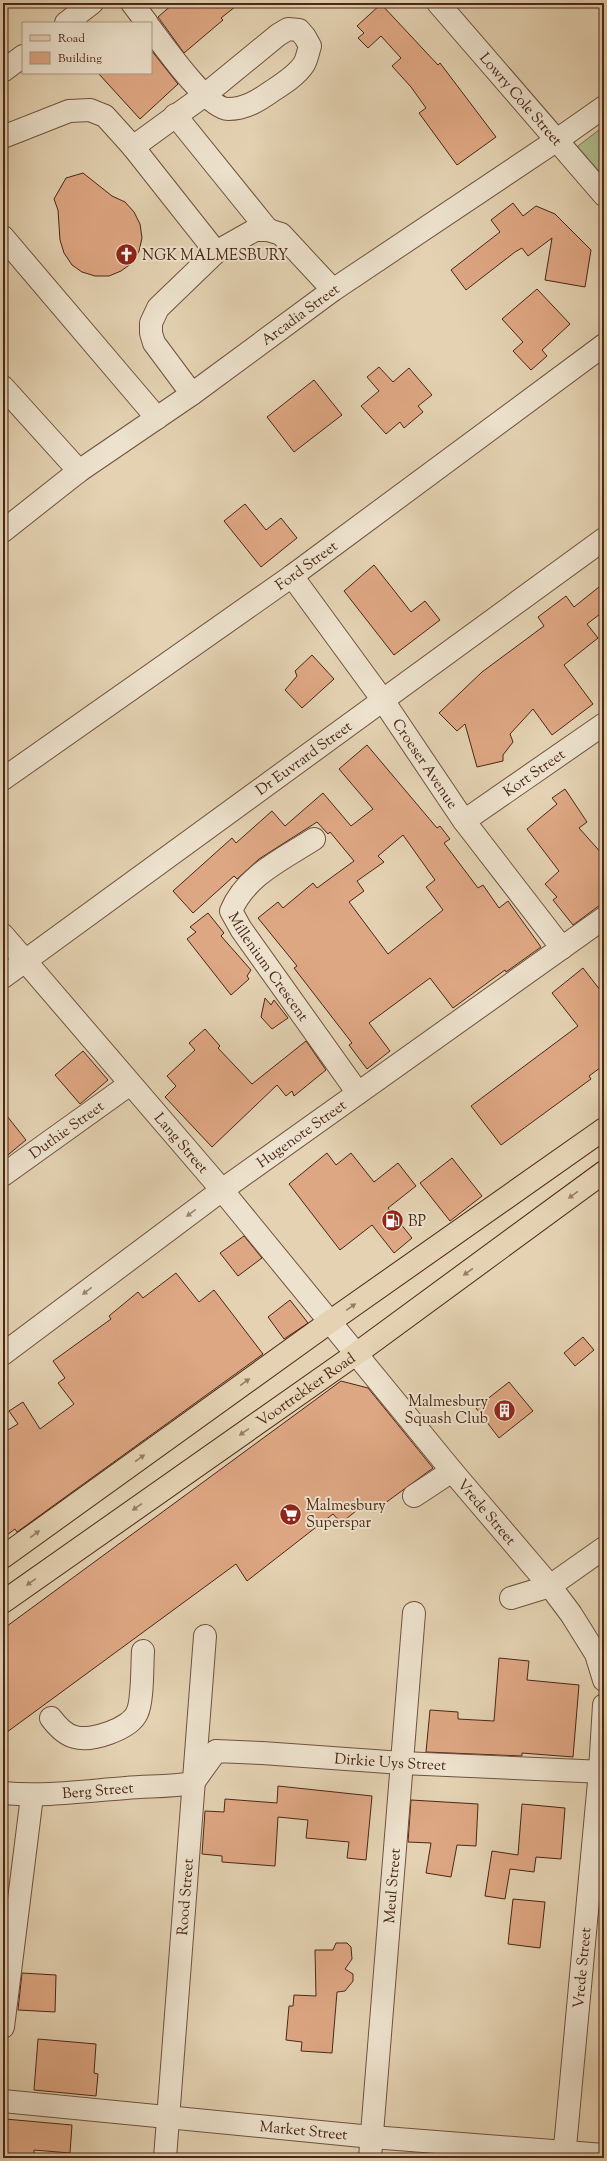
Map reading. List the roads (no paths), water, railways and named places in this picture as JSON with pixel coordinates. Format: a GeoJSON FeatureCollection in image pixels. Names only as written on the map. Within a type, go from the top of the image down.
{"type":"FeatureCollection","features":[{"type":"Feature","properties":{"kind":"main road"},"geometry":{"type":"LineString","coordinates":[[3,1557],[331,1321],[604,1129]]}},
{"type":"Feature","properties":{"kind":"main road","name":"Voortrekker Road"},"geometry":{"type":"LineString","coordinates":[[3,1602],[356,1354],[604,1172]]}},
{"type":"Feature","properties":{"kind":"street"},"geometry":{"type":"LineString","coordinates":[[67,22],[92,3]]}},
{"type":"Feature","properties":{"kind":"street"},"geometry":{"type":"LineString","coordinates":[[132,3],[146,22]]}},
{"type":"Feature","properties":{"kind":"street","name":"Lowry Cole Street"},"geometry":{"type":"LineString","coordinates":[[438,3],[604,195]]}},
{"type":"Feature","properties":{"kind":"street"},"geometry":{"type":"LineString","coordinates":[[133,147],[206,94],[186,76],[152,30]]}},
{"type":"Feature","properties":{"kind":"street"},"geometry":{"type":"LineString","coordinates":[[3,71],[22,57]]}},
{"type":"Feature","properties":{"kind":"street","name":"Arcadia Street"},"geometry":{"type":"LineString","coordinates":[[3,531],[79,471],[192,394],[333,290],[604,107]]}},
{"type":"Feature","properties":{"kind":"street"},"geometry":{"type":"LineString","coordinates":[[3,137],[69,111],[90,110],[106,116],[133,147],[216,252]]}},
{"type":"Feature","properties":{"kind":"street"},"geometry":{"type":"LineString","coordinates":[[175,116],[268,230]]}},
{"type":"Feature","properties":{"kind":"street"},"geometry":{"type":"LineString","coordinates":[[192,394],[154,343],[150,333],[151,323],[158,308],[216,252],[255,230],[268,230],[281,234],[291,243],[333,290]]}},
{"type":"Feature","properties":{"kind":"street"},"geometry":{"type":"LineString","coordinates":[[3,237],[157,418]]}},
{"type":"Feature","properties":{"kind":"street","name":"Ford Street"},"geometry":{"type":"LineString","coordinates":[[3,779],[292,576],[604,345]]}},
{"type":"Feature","properties":{"kind":"street"},"geometry":{"type":"LineString","coordinates":[[7,400],[79,471]]}},
{"type":"Feature","properties":{"kind":"street","name":"Dr Euvrard Street"},"geometry":{"type":"LineString","coordinates":[[3,977],[382,699],[604,539]]}},
{"type":"Feature","properties":{"kind":"street","name":"Croeser Avenue"},"geometry":{"type":"LineString","coordinates":[[292,576],[382,699],[464,821],[562,948]]}},
{"type":"Feature","properties":{"kind":"street","name":"Kort Street"},"geometry":{"type":"LineString","coordinates":[[464,821],[604,724]]}},
{"type":"Feature","properties":{"kind":"street","name":"Millenium Crescent"},"geometry":{"type":"LineString","coordinates":[[314,839],[258,875],[240,892],[231,911],[241,929],[358,1093]]}},
{"type":"Feature","properties":{"kind":"street","name":"Hugenote Street"},"geometry":{"type":"LineString","coordinates":[[3,1354],[222,1190],[604,918]]}},
{"type":"Feature","properties":{"kind":"street","name":"Lang Street"},"geometry":{"type":"LineString","coordinates":[[3,935],[222,1190],[331,1321],[356,1354]]}},
{"type":"Feature","properties":{"kind":"street","name":"Duthie Street"},"geometry":{"type":"LineString","coordinates":[[3,1175],[130,1084]]}},
{"type":"Feature","properties":{"kind":"street","name":"Vrede Street"},"geometry":{"type":"LineString","coordinates":[[356,1354],[572,1614],[596,1654],[604,1680]]}},
{"type":"Feature","properties":{"kind":"street"},"geometry":{"type":"LineString","coordinates":[[414,1496],[452,1471]]}},
{"type":"Feature","properties":{"kind":"street"},"geometry":{"type":"LineString","coordinates":[[511,1598],[550,1586],[604,1548]]}},
{"type":"Feature","properties":{"kind":"street","name":"Meul Street"},"geometry":{"type":"LineString","coordinates":[[371,2147],[414,1613]]}},
{"type":"Feature","properties":{"kind":"street","name":"Rood Street"},"geometry":{"type":"LineString","coordinates":[[165,2158],[205,1636]]}},
{"type":"Feature","properties":{"kind":"street"},"geometry":{"type":"LineString","coordinates":[[51,1718],[66,1733],[76,1738],[115,1732],[134,1720],[138,1710],[143,1651]]}},
{"type":"Feature","properties":{"kind":"street","name":"Vrede Street"},"geometry":{"type":"LineString","coordinates":[[564,2155],[602,1771],[604,1705]]}},
{"type":"Feature","properties":{"kind":"street","name":"Dirkie Uys Street"},"geometry":{"type":"LineString","coordinates":[[193,1783],[216,1751],[402,1763],[602,1771]]}},
{"type":"Feature","properties":{"kind":"street","name":"Berg Street"},"geometry":{"type":"LineString","coordinates":[[3,1793],[32,1796],[146,1786],[173,1786],[193,1783]]}},
{"type":"Feature","properties":{"kind":"street"},"geometry":{"type":"LineString","coordinates":[[3,2027],[32,1796]]}},
{"type":"Feature","properties":{"kind":"street","name":"Market Street"},"geometry":{"type":"LineString","coordinates":[[3,2101],[168,2116],[371,2147],[604,2156]]}},
{"type":"Feature","properties":{"kind":"place","name":"NGK MALMESBURY"},"geometry":{"type":"Point","coordinates":[126,255]}},
{"type":"Feature","properties":{"kind":"place","name":"BP"},"geometry":{"type":"Point","coordinates":[393,1221]}},
{"type":"Feature","properties":{"kind":"place","name":"Malmesbury Squash Club"},"geometry":{"type":"Point","coordinates":[504,1410]}},
{"type":"Feature","properties":{"kind":"place","name":"Malmesbury Superspar"},"geometry":{"type":"Point","coordinates":[290,1514]}}]}
